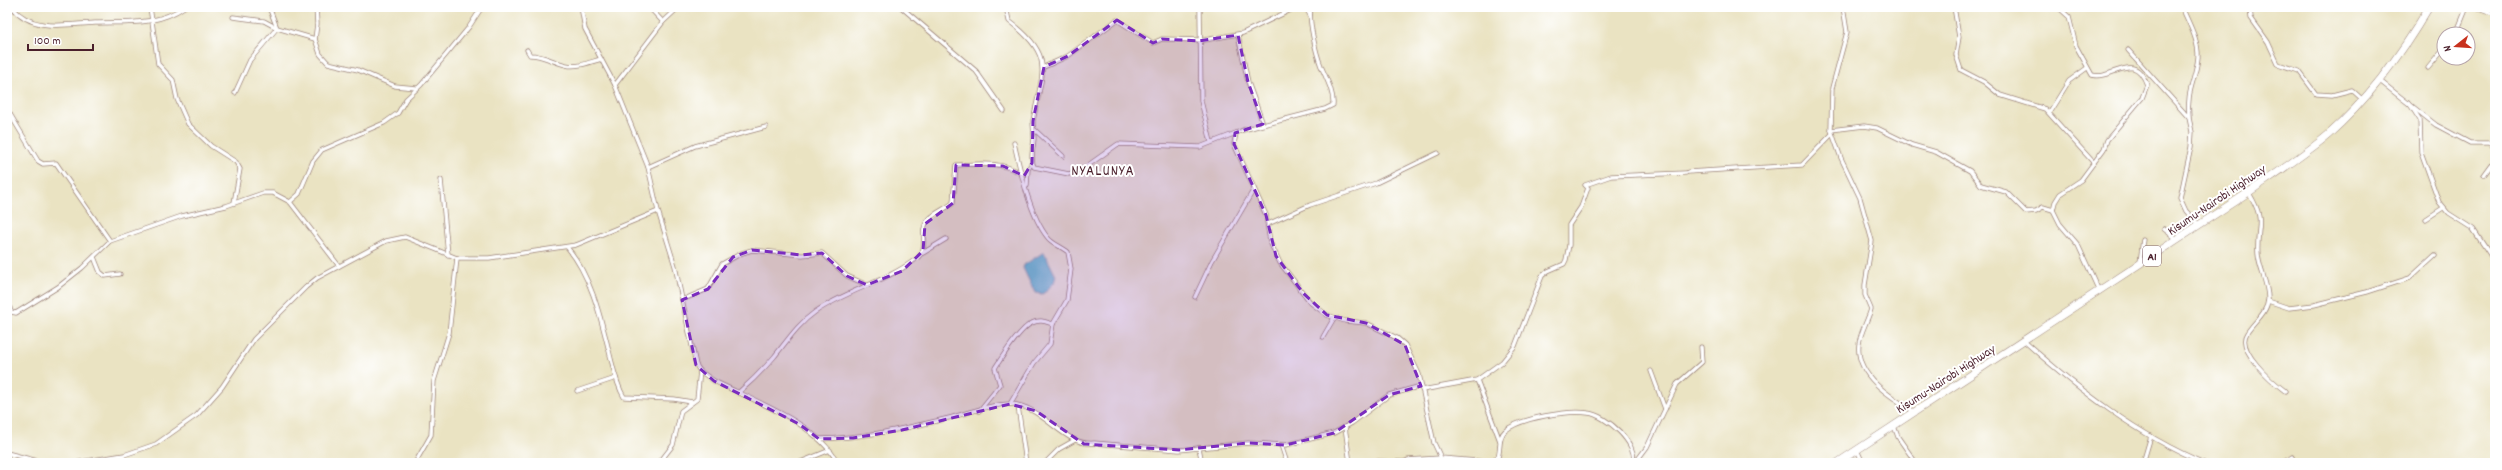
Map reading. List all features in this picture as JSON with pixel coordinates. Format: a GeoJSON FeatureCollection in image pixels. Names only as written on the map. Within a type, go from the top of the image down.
{"type":"FeatureCollection","features":[{"type":"Feature","properties":{"kind":"highway","name":"Kisumu-Nairobi Highway"},"geometry":{"type":"LineString","coordinates":[[1837,463],[2249,192],[2327,136],[2364,100],[2380,81],[2404,50],[2429,7]]}},
{"type":"Feature","properties":{"kind":"street"},"geometry":{"type":"LineString","coordinates":[[12,7],[24,16],[42,25],[68,26],[152,21],[174,14],[184,7]]}},
{"type":"Feature","properties":{"kind":"street"},"geometry":{"type":"LineString","coordinates":[[150,7],[158,64],[173,80],[177,99],[188,124],[212,146],[236,162],[240,169],[234,194],[234,203]]}},
{"type":"Feature","properties":{"kind":"street"},"geometry":{"type":"LineString","coordinates":[[269,7],[277,28]]}},
{"type":"Feature","properties":{"kind":"street"},"geometry":{"type":"LineString","coordinates":[[316,7],[317,24],[315,39],[320,54],[328,63],[358,70],[395,86],[410,89],[421,85]]}},
{"type":"Feature","properties":{"kind":"street"},"geometry":{"type":"LineString","coordinates":[[290,202],[300,194],[313,161],[322,150],[392,118],[469,27],[482,7]]}},
{"type":"Feature","properties":{"kind":"street"},"geometry":{"type":"LineString","coordinates":[[581,7],[584,24],[615,85],[648,167],[658,211],[675,266],[693,356],[700,371],[698,399],[681,411],[673,445],[659,463]]}},
{"type":"Feature","properties":{"kind":"street"},"geometry":{"type":"LineString","coordinates":[[649,7],[663,22]]}},
{"type":"Feature","properties":{"kind":"street"},"geometry":{"type":"LineString","coordinates":[[615,85],[663,22],[679,7]]}},
{"type":"Feature","properties":{"kind":"street"},"geometry":{"type":"LineString","coordinates":[[901,7],[976,71],[1004,111]]}},
{"type":"Feature","properties":{"kind":"street"},"geometry":{"type":"LineString","coordinates":[[1006,7],[1010,21],[1022,29],[1034,43],[1044,66],[1043,79],[1034,121],[1035,130],[1032,163],[1028,169],[1027,189]]}},
{"type":"Feature","properties":{"kind":"street"},"geometry":{"type":"LineString","coordinates":[[1200,7],[1199,40],[1202,109],[1211,142]]}},
{"type":"Feature","properties":{"kind":"street"},"geometry":{"type":"LineString","coordinates":[[1044,66],[1068,56],[1117,20],[1153,43],[1162,39],[1199,40],[1238,35],[1297,7]]}},
{"type":"Feature","properties":{"kind":"street"},"geometry":{"type":"LineString","coordinates":[[1305,7],[1310,15]]}},
{"type":"Feature","properties":{"kind":"street"},"geometry":{"type":"LineString","coordinates":[[1032,163],[1035,167],[1069,174],[1087,166],[1118,144],[1200,147],[1263,124],[1325,109],[1333,105],[1332,96],[1318,56],[1310,15],[1311,7]]}},
{"type":"Feature","properties":{"kind":"street"},"geometry":{"type":"LineString","coordinates":[[1843,7],[1847,32],[1830,101],[1830,114],[1832,132],[1860,198],[1872,241],[1865,285],[1865,295],[1871,309],[1859,343],[1860,359],[1877,385],[1891,397],[1916,412]]}},
{"type":"Feature","properties":{"kind":"street"},"geometry":{"type":"LineString","coordinates":[[1954,7],[1959,37],[1956,55],[1961,70],[1984,82],[2000,96],[2037,106],[2049,113],[2067,135],[2094,163]]}},
{"type":"Feature","properties":{"kind":"street"},"geometry":{"type":"LineString","coordinates":[[2058,7],[2070,17],[2076,46],[2092,75],[2097,76],[2116,69],[2135,68],[2141,73],[2147,85],[2142,98],[2106,142],[2104,149],[2094,163],[2081,180],[2060,194],[2055,202],[2053,210],[2060,224],[2078,245],[2099,291]]}},
{"type":"Feature","properties":{"kind":"street"},"geometry":{"type":"LineString","coordinates":[[2182,7],[2195,40],[2198,55],[2188,94],[2189,118],[2192,132],[2191,147],[2180,198],[2186,211],[2199,225]]}},
{"type":"Feature","properties":{"kind":"street"},"geometry":{"type":"LineString","coordinates":[[2250,7],[2251,18],[2268,42],[2278,64],[2299,71],[2316,94],[2332,95],[2352,90],[2364,100]]}},
{"type":"Feature","properties":{"kind":"street"},"geometry":{"type":"LineString","coordinates":[[2459,26],[2467,7]]}},
{"type":"Feature","properties":{"kind":"street"},"geometry":{"type":"LineString","coordinates":[[2476,7],[2495,14]]}},
{"type":"Feature","properties":{"kind":"street"},"geometry":{"type":"LineString","coordinates":[[233,17],[264,21],[277,28],[315,39]]}},
{"type":"Feature","properties":{"kind":"street"},"geometry":{"type":"LineString","coordinates":[[235,93],[250,60],[277,28]]}},
{"type":"Feature","properties":{"kind":"street"},"geometry":{"type":"LineString","coordinates":[[1238,35],[1248,82],[1263,124]]}},
{"type":"Feature","properties":{"kind":"street"},"geometry":{"type":"LineString","coordinates":[[527,50],[530,54],[540,54],[568,65],[583,64],[601,59]]}},
{"type":"Feature","properties":{"kind":"street"},"geometry":{"type":"LineString","coordinates":[[2128,50],[2189,118]]}},
{"type":"Feature","properties":{"kind":"street"},"geometry":{"type":"LineString","coordinates":[[2428,68],[2436,58]]}},
{"type":"Feature","properties":{"kind":"street"},"geometry":{"type":"LineString","coordinates":[[2049,113],[2070,81],[2087,68]]}},
{"type":"Feature","properties":{"kind":"street"},"geometry":{"type":"LineString","coordinates":[[2380,81],[2448,132],[2470,143],[2490,143],[2495,148]]}},
{"type":"Feature","properties":{"kind":"street"},"geometry":{"type":"LineString","coordinates":[[2409,103],[2420,120],[2421,152],[2433,191],[2443,208],[2468,224],[2495,262]]}},
{"type":"Feature","properties":{"kind":"street"},"geometry":{"type":"LineString","coordinates":[[7,109],[38,161],[43,164],[56,163],[110,241]]}},
{"type":"Feature","properties":{"kind":"street"},"geometry":{"type":"LineString","coordinates":[[820,439],[853,438],[902,430],[1010,404],[1036,411],[1075,440],[1084,444],[1094,443],[1179,450],[1248,443],[1281,445],[1334,433],[1346,427],[1389,395],[1422,388],[1477,380],[1502,362],[1515,346],[1542,276],[1548,271],[1564,264],[1566,260],[1569,245],[1569,225],[1581,207],[1588,188],[1584,185],[1611,176],[1687,173],[1802,165],[1832,132],[1864,126],[1877,128],[1912,145],[1946,157],[1970,171],[1981,185],[2006,192],[2026,212],[2036,211],[2043,206],[2053,210]]}},
{"type":"Feature","properties":{"kind":"street"},"geometry":{"type":"LineString","coordinates":[[648,167],[695,146],[766,127]]}},
{"type":"Feature","properties":{"kind":"street"},"geometry":{"type":"LineString","coordinates":[[1035,130],[1063,156]]}},
{"type":"Feature","properties":{"kind":"street"},"geometry":{"type":"LineString","coordinates":[[1236,133],[1234,144],[1266,215],[1270,242],[1280,263],[1311,303],[1334,318],[1366,323],[1397,338],[1406,345],[1411,354],[1422,388],[1434,444],[1441,458]]}},
{"type":"Feature","properties":{"kind":"street"},"geometry":{"type":"LineString","coordinates":[[1010,404],[1034,363],[1050,344],[1053,324],[1067,300],[1070,289],[1071,259],[1068,252],[1049,239],[1045,233],[1027,189],[1014,143]]}},
{"type":"Feature","properties":{"kind":"street"},"geometry":{"type":"LineString","coordinates":[[1268,224],[1310,205],[1376,183],[1438,154]]}},
{"type":"Feature","properties":{"kind":"street"},"geometry":{"type":"LineString","coordinates":[[2484,175],[2495,160]]}},
{"type":"Feature","properties":{"kind":"street"},"geometry":{"type":"LineString","coordinates":[[922,253],[926,224],[931,217],[953,203],[956,165],[996,164],[1014,169],[1022,174]]}},
{"type":"Feature","properties":{"kind":"street"},"geometry":{"type":"LineString","coordinates":[[441,180],[448,255]]}},
{"type":"Feature","properties":{"kind":"street"},"geometry":{"type":"LineString","coordinates":[[1195,297],[1212,261],[1254,189]]}},
{"type":"Feature","properties":{"kind":"street"},"geometry":{"type":"LineString","coordinates":[[2249,192],[2260,212],[2261,221],[2258,254],[2268,301],[2260,319],[2246,334],[2246,342],[2257,366],[2285,391]]}},
{"type":"Feature","properties":{"kind":"street"},"geometry":{"type":"LineString","coordinates":[[7,298],[11,312],[16,313],[58,287],[94,257],[110,241],[182,216],[234,203],[263,193],[273,193],[290,202],[339,266]]}},
{"type":"Feature","properties":{"kind":"street"},"geometry":{"type":"LineString","coordinates":[[2426,220],[2443,208]]}},
{"type":"Feature","properties":{"kind":"street"},"geometry":{"type":"LineString","coordinates":[[7,453],[27,459],[54,463],[92,462],[124,455],[156,444],[171,435],[202,410],[233,373],[254,339],[306,287],[339,266],[397,238],[412,240],[457,258],[489,258],[567,247],[658,211]]}},
{"type":"Feature","properties":{"kind":"street"},"geometry":{"type":"LineString","coordinates":[[2164,229],[2177,239]]}},
{"type":"Feature","properties":{"kind":"street"},"geometry":{"type":"LineString","coordinates":[[2140,264],[2143,238]]}},
{"type":"Feature","properties":{"kind":"street"},"geometry":{"type":"LineString","coordinates":[[738,393],[755,379],[804,320],[830,302],[902,271],[922,253],[946,239]]}},
{"type":"Feature","properties":{"kind":"street"},"geometry":{"type":"LineString","coordinates":[[567,247],[582,272],[600,314],[616,378],[626,398],[674,399],[692,402]]}},
{"type":"Feature","properties":{"kind":"street"},"geometry":{"type":"LineString","coordinates":[[682,300],[708,289],[722,264],[733,257],[752,250],[802,255],[822,253],[847,276],[867,286]]}},
{"type":"Feature","properties":{"kind":"street"},"geometry":{"type":"LineString","coordinates":[[2268,301],[2289,308],[2314,305],[2366,292],[2410,278],[2435,255]]}},
{"type":"Feature","properties":{"kind":"street"},"geometry":{"type":"LineString","coordinates":[[94,257],[100,272],[105,276],[120,274]]}},
{"type":"Feature","properties":{"kind":"street"},"geometry":{"type":"LineString","coordinates":[[415,463],[431,435],[434,381],[449,333],[457,258]]}},
{"type":"Feature","properties":{"kind":"street"},"geometry":{"type":"LineString","coordinates":[[1323,337],[1334,318]]}},
{"type":"Feature","properties":{"kind":"street"},"geometry":{"type":"LineString","coordinates":[[979,411],[1000,385],[995,368],[1022,331],[1032,323],[1042,320],[1053,324]]}},
{"type":"Feature","properties":{"kind":"street"},"geometry":{"type":"LineString","coordinates":[[2024,341],[2059,372],[2112,412],[2180,453],[2204,463]]}},
{"type":"Feature","properties":{"kind":"street"},"geometry":{"type":"LineString","coordinates":[[1634,463],[1647,447],[1677,384],[1702,362],[1701,347]]}},
{"type":"Feature","properties":{"kind":"street"},"geometry":{"type":"LineString","coordinates":[[700,371],[738,393],[799,424],[820,439],[830,450],[838,463]]}},
{"type":"Feature","properties":{"kind":"street"},"geometry":{"type":"LineString","coordinates":[[1651,371],[1665,409]]}},
{"type":"Feature","properties":{"kind":"street"},"geometry":{"type":"LineString","coordinates":[[577,392],[616,378]]}},
{"type":"Feature","properties":{"kind":"street"},"geometry":{"type":"LineString","coordinates":[[1477,380],[1501,441]]}},
{"type":"Feature","properties":{"kind":"street"},"geometry":{"type":"LineString","coordinates":[[1018,406],[1026,463]]}},
{"type":"Feature","properties":{"kind":"street"},"geometry":{"type":"LineString","coordinates":[[1368,463],[1374,461],[1402,463],[1408,460],[1441,458],[1489,462],[1498,457],[1504,431],[1523,422],[1549,416],[1590,413],[1605,421],[1623,435],[1633,448],[1635,457],[1634,463]]}},
{"type":"Feature","properties":{"kind":"street"},"geometry":{"type":"LineString","coordinates":[[1894,426],[1898,437],[1916,463]]}},
{"type":"Feature","properties":{"kind":"street"},"geometry":{"type":"LineString","coordinates":[[1346,427],[1350,463]]}},
{"type":"Feature","properties":{"kind":"street"},"geometry":{"type":"LineString","coordinates":[[2143,463],[2151,436]]}},
{"type":"Feature","properties":{"kind":"street"},"geometry":{"type":"LineString","coordinates":[[1045,463],[1059,449],[1075,440]]}},
{"type":"Feature","properties":{"kind":"street"},"geometry":{"type":"LineString","coordinates":[[1281,445],[1287,463]]}},
{"type":"Feature","properties":{"kind":"street"},"geometry":{"type":"LineString","coordinates":[[1199,448],[1202,463]]}},
{"type":"Feature","properties":{"kind":"street"},"geometry":{"type":"LineString","coordinates":[[798,463],[830,450]]}},
{"type":"Feature","properties":{"kind":"street"},"geometry":{"type":"LineString","coordinates":[[1857,450],[1863,463]]}},
{"type":"Feature","properties":{"kind":"street"},"geometry":{"type":"LineString","coordinates":[[2284,463],[2292,457]]}},
{"type":"Feature","properties":{"kind":"highlighted area"},"geometry":{"type":"Polygon","coordinates":[[[1117,20],[1153,43],[1162,39],[1199,41],[1238,35],[1248,82],[1263,124],[1235,133],[1234,144],[1266,215],[1276,256],[1303,293],[1327,315],[1366,323],[1405,345],[1421,386],[1389,395],[1334,433],[1286,445],[1248,443],[1179,450],[1084,444],[1036,411],[1010,404],[902,430],[853,438],[819,439],[799,424],[714,381],[696,365],[682,300],[708,289],[733,257],[752,250],[802,255],[822,253],[847,276],[867,285],[902,271],[923,251],[925,224],[953,203],[956,165],[1003,166],[1024,176],[1032,163],[1033,121],[1044,67],[1068,56],[1117,20]]]}},
{"type":"Feature","properties":{"kind":"water"},"geometry":{"type":"Polygon","coordinates":[[[1044,252],[1056,276],[1054,283],[1043,294],[1035,293],[1023,268],[1024,265],[1044,252]]]}},
{"type":"Feature","properties":{"kind":"district","name":"NYALUNYA"},"geometry":{"type":"Point","coordinates":[1103,170]}}]}
